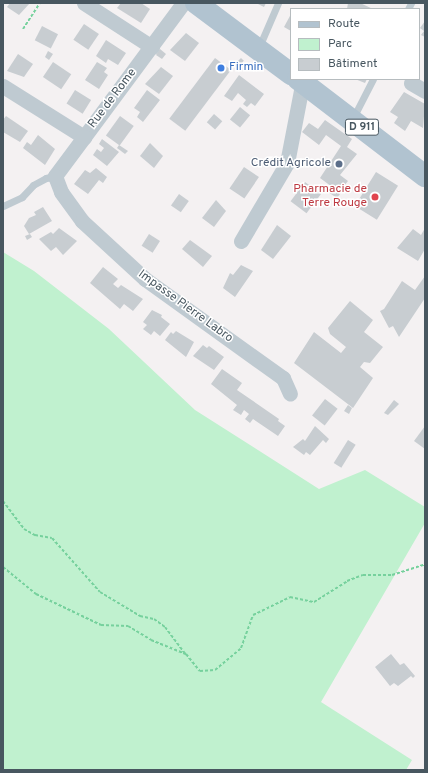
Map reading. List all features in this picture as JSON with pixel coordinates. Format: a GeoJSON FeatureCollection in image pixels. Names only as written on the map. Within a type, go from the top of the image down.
{"type":"FeatureCollection","features":[{"type":"Feature","properties":{"kind":"main road","name":"D 911"},"geometry":{"type":"LineString","coordinates":[[196,3],[290,73]]}},
{"type":"Feature","properties":{"kind":"main road","name":"D 911"},"geometry":{"type":"LineString","coordinates":[[299,80],[425,176]]}},
{"type":"Feature","properties":{"kind":"street"},"geometry":{"type":"LineString","coordinates":[[84,3],[152,47]]}},
{"type":"Feature","properties":{"kind":"street","name":"Rue de Rome"},"geometry":{"type":"LineString","coordinates":[[3,86],[84,137],[152,47],[183,3]]}},
{"type":"Feature","properties":{"kind":"street"},"geometry":{"type":"LineString","coordinates":[[241,241],[287,163],[301,90],[298,80]]}},
{"type":"Feature","properties":{"kind":"street"},"geometry":{"type":"LineString","coordinates":[[411,83],[425,91]]}},
{"type":"Feature","properties":{"kind":"street"},"geometry":{"type":"LineString","coordinates":[[55,176],[84,137]]}},
{"type":"Feature","properties":{"kind":"street","name":"Impasse Pierre Labro"},"geometry":{"type":"LineString","coordinates":[[55,176],[61,192],[82,221],[145,279],[284,378],[290,394]]}},
{"type":"Feature","properties":{"kind":"lane"},"geometry":{"type":"LineString","coordinates":[[258,49],[278,3]]}},
{"type":"Feature","properties":{"kind":"lane"},"geometry":{"type":"LineString","coordinates":[[352,120],[372,80]]}},
{"type":"Feature","properties":{"kind":"lane"},"geometry":{"type":"LineString","coordinates":[[3,206],[22,197],[33,185],[46,178],[55,176]]}},
{"type":"Feature","properties":{"kind":"path"},"geometry":{"type":"LineString","coordinates":[[23,29],[40,3]]}},
{"type":"Feature","properties":{"kind":"path"},"geometry":{"type":"LineString","coordinates":[[3,501],[24,529],[35,535],[52,538],[100,592],[140,616],[154,619],[166,627],[200,671],[216,670],[241,648],[253,615],[290,597],[314,602],[347,581],[363,575],[392,575],[425,564]]}},
{"type":"Feature","properties":{"kind":"path"},"geometry":{"type":"LineString","coordinates":[[3,567],[36,594],[101,625],[128,626],[150,640],[186,654]]}},
{"type":"Feature","properties":{"kind":"green space"},"geometry":{"type":"Polygon","coordinates":[[[3,252],[34,271],[109,329],[195,410],[319,489],[365,470],[425,507],[425,523],[321,702],[412,760],[406,770],[3,770],[3,252]]]}},
{"type":"Feature","properties":{"kind":"building"},"geometry":{"type":"Polygon","coordinates":[[[10,3],[30,3],[19,15],[7,7],[10,3]]]}},
{"type":"Feature","properties":{"kind":"building"},"geometry":{"type":"Polygon","coordinates":[[[121,3],[141,3],[150,9],[141,23],[117,8],[121,3]]]}},
{"type":"Feature","properties":{"kind":"building"},"geometry":{"type":"Polygon","coordinates":[[[256,3],[266,3],[264,7],[256,3]]]}},
{"type":"Feature","properties":{"kind":"building"},"geometry":{"type":"Polygon","coordinates":[[[348,3],[360,3],[371,8],[347,8],[348,3]]]}},
{"type":"Feature","properties":{"kind":"building"},"geometry":{"type":"Polygon","coordinates":[[[290,16],[290,30],[284,27],[290,16]]]}},
{"type":"Feature","properties":{"kind":"building"},"geometry":{"type":"Polygon","coordinates":[[[425,21],[425,37],[421,35],[424,31],[420,28],[425,21]]]}},
{"type":"Feature","properties":{"kind":"building"},"geometry":{"type":"Polygon","coordinates":[[[84,24],[99,34],[88,50],[73,40],[84,24]]]}},
{"type":"Feature","properties":{"kind":"building"},"geometry":{"type":"Polygon","coordinates":[[[42,26],[58,34],[51,48],[35,40],[42,26]]]}},
{"type":"Feature","properties":{"kind":"building"},"geometry":{"type":"Polygon","coordinates":[[[186,33],[199,43],[185,61],[170,50],[186,33]]]}},
{"type":"Feature","properties":{"kind":"building"},"geometry":{"type":"Polygon","coordinates":[[[106,40],[126,53],[118,65],[108,59],[106,63],[96,56],[106,40]]]}},
{"type":"Feature","properties":{"kind":"building"},"geometry":{"type":"Polygon","coordinates":[[[160,49],[166,54],[162,59],[156,55],[160,49]]]}},
{"type":"Feature","properties":{"kind":"building"},"geometry":{"type":"Polygon","coordinates":[[[48,51],[53,54],[49,60],[45,57],[48,51]]]}},
{"type":"Feature","properties":{"kind":"building"},"geometry":{"type":"Polygon","coordinates":[[[18,54],[33,64],[24,77],[7,71],[18,54]]]}},
{"type":"Feature","properties":{"kind":"building"},"geometry":{"type":"Polygon","coordinates":[[[215,58],[231,70],[185,131],[169,119],[215,58]]]}},
{"type":"Feature","properties":{"kind":"building"},"geometry":{"type":"Polygon","coordinates":[[[241,58],[244,61],[237,68],[234,65],[241,58]]]}},
{"type":"Feature","properties":{"kind":"building"},"geometry":{"type":"Polygon","coordinates":[[[53,62],[71,74],[61,89],[43,77],[53,62]]]}},
{"type":"Feature","properties":{"kind":"building"},"geometry":{"type":"Polygon","coordinates":[[[97,62],[107,68],[104,72],[108,75],[99,89],[85,80],[97,62]]]}},
{"type":"Feature","properties":{"kind":"building"},"geometry":{"type":"Polygon","coordinates":[[[161,67],[173,76],[159,94],[145,84],[161,67]]]}},
{"type":"Feature","properties":{"kind":"building"},"geometry":{"type":"Polygon","coordinates":[[[239,75],[264,94],[255,106],[251,103],[247,107],[243,104],[246,100],[238,93],[232,101],[224,96],[239,75]]]}},
{"type":"Feature","properties":{"kind":"building"},"geometry":{"type":"Polygon","coordinates":[[[358,80],[366,80],[365,83],[358,80]]]}},
{"type":"Feature","properties":{"kind":"building"},"geometry":{"type":"Polygon","coordinates":[[[75,90],[91,100],[83,114],[67,104],[75,90]]]}},
{"type":"Feature","properties":{"kind":"building"},"geometry":{"type":"Polygon","coordinates":[[[147,90],[160,100],[143,122],[137,117],[140,112],[134,108],[147,90]]]}},
{"type":"Feature","properties":{"kind":"building"},"geometry":{"type":"Polygon","coordinates":[[[404,92],[425,104],[423,128],[411,121],[405,131],[394,123],[398,117],[390,112],[404,92]]]}},
{"type":"Feature","properties":{"kind":"building"},"geometry":{"type":"Polygon","coordinates":[[[240,107],[250,115],[240,128],[230,119],[240,107]]]}},
{"type":"Feature","properties":{"kind":"building"},"geometry":{"type":"Polygon","coordinates":[[[214,114],[222,121],[215,130],[207,122],[214,114]]]}},
{"type":"Feature","properties":{"kind":"building"},"geometry":{"type":"Polygon","coordinates":[[[6,116],[28,131],[20,142],[3,132],[3,120],[6,116]]]}},
{"type":"Feature","properties":{"kind":"building"},"geometry":{"type":"Polygon","coordinates":[[[120,116],[134,126],[120,145],[106,135],[120,116]]]}},
{"type":"Feature","properties":{"kind":"building","name":"Crédit Agricole"},"geometry":{"type":"Polygon","coordinates":[[[325,120],[352,139],[347,147],[357,154],[340,175],[348,181],[339,192],[320,178],[341,146],[326,135],[319,145],[302,132],[309,123],[318,129],[325,120]]]}},
{"type":"Feature","properties":{"kind":"building"},"geometry":{"type":"Polygon","coordinates":[[[38,135],[55,149],[45,165],[23,148],[27,142],[31,145],[38,135]]]}},
{"type":"Feature","properties":{"kind":"building"},"geometry":{"type":"Polygon","coordinates":[[[102,139],[119,152],[107,166],[93,155],[97,149],[101,152],[104,148],[99,144],[102,139]]]}},
{"type":"Feature","properties":{"kind":"building"},"geometry":{"type":"Polygon","coordinates":[[[150,143],[163,156],[154,168],[140,156],[150,143]]]}},
{"type":"Feature","properties":{"kind":"building"},"geometry":{"type":"Polygon","coordinates":[[[119,145],[128,151],[125,154],[117,148],[119,145]]]}},
{"type":"Feature","properties":{"kind":"building"},"geometry":{"type":"Polygon","coordinates":[[[244,167],[259,177],[244,199],[229,189],[244,167]]]}},
{"type":"Feature","properties":{"kind":"building"},"geometry":{"type":"Polygon","coordinates":[[[96,168],[107,177],[103,183],[99,180],[88,194],[74,184],[85,170],[90,173],[96,168]]]}},
{"type":"Feature","properties":{"kind":"building","name":"Pharmacie de Terre Rouge"},"geometry":{"type":"Polygon","coordinates":[[[376,172],[398,186],[377,220],[355,206],[376,172]]]}},
{"type":"Feature","properties":{"kind":"building"},"geometry":{"type":"Polygon","coordinates":[[[305,182],[321,194],[307,213],[291,201],[305,182]]]}},
{"type":"Feature","properties":{"kind":"building"},"geometry":{"type":"Polygon","coordinates":[[[331,187],[340,194],[337,198],[328,192],[331,187]]]}},
{"type":"Feature","properties":{"kind":"building"},"geometry":{"type":"Polygon","coordinates":[[[179,194],[189,201],[181,212],[171,205],[179,194]]]}},
{"type":"Feature","properties":{"kind":"building"},"geometry":{"type":"Polygon","coordinates":[[[216,200],[226,211],[214,227],[202,218],[216,200]]]}},
{"type":"Feature","properties":{"kind":"building"},"geometry":{"type":"Polygon","coordinates":[[[43,207],[52,221],[29,234],[24,226],[29,218],[36,215],[34,212],[43,207]]]}},
{"type":"Feature","properties":{"kind":"building"},"geometry":{"type":"Polygon","coordinates":[[[277,225],[291,236],[273,259],[261,250],[277,225]]]}},
{"type":"Feature","properties":{"kind":"building"},"geometry":{"type":"Polygon","coordinates":[[[59,228],[77,241],[63,255],[56,247],[51,251],[39,239],[51,232],[53,234],[59,228]]]}},
{"type":"Feature","properties":{"kind":"building"},"geometry":{"type":"Polygon","coordinates":[[[425,228],[425,249],[418,261],[397,248],[413,229],[421,235],[425,228]]]}},
{"type":"Feature","properties":{"kind":"building"},"geometry":{"type":"Polygon","coordinates":[[[30,234],[32,237],[27,240],[25,236],[30,234]]]}},
{"type":"Feature","properties":{"kind":"building"},"geometry":{"type":"Polygon","coordinates":[[[149,234],[160,241],[153,253],[142,246],[149,234]]]}},
{"type":"Feature","properties":{"kind":"building"},"geometry":{"type":"Polygon","coordinates":[[[190,240],[212,256],[203,267],[182,249],[190,240]]]}},
{"type":"Feature","properties":{"kind":"building"},"geometry":{"type":"Polygon","coordinates":[[[241,265],[253,271],[235,297],[223,288],[230,273],[233,275],[241,265]]]}},
{"type":"Feature","properties":{"kind":"building"},"geometry":{"type":"Polygon","coordinates":[[[103,267],[118,279],[113,284],[118,288],[121,285],[143,299],[133,311],[124,304],[120,309],[90,283],[103,267]]]}},
{"type":"Feature","properties":{"kind":"building"},"geometry":{"type":"Polygon","coordinates":[[[425,276],[425,298],[399,337],[393,326],[389,328],[380,311],[384,309],[402,281],[415,290],[425,276]]]}},
{"type":"Feature","properties":{"kind":"building"},"geometry":{"type":"Polygon","coordinates":[[[350,301],[373,320],[364,332],[383,347],[370,363],[364,362],[360,367],[373,378],[353,408],[294,363],[314,332],[341,353],[346,347],[330,334],[328,328],[350,301]]]}},
{"type":"Feature","properties":{"kind":"building"},"geometry":{"type":"Polygon","coordinates":[[[152,310],[162,315],[161,317],[170,324],[160,336],[154,331],[151,335],[143,329],[147,325],[143,322],[152,310]]]}},
{"type":"Feature","properties":{"kind":"building"},"geometry":{"type":"Polygon","coordinates":[[[176,331],[194,342],[186,357],[165,340],[171,332],[173,334],[176,331]]]}},
{"type":"Feature","properties":{"kind":"building"},"geometry":{"type":"Polygon","coordinates":[[[203,345],[207,348],[209,346],[224,357],[214,370],[193,356],[203,345]]]}},
{"type":"Feature","properties":{"kind":"building"},"geometry":{"type":"Polygon","coordinates":[[[222,369],[242,383],[237,390],[279,419],[278,421],[285,426],[278,436],[253,419],[250,423],[245,419],[249,414],[244,410],[241,415],[233,410],[237,405],[211,384],[222,369]]]}},
{"type":"Feature","properties":{"kind":"building"},"geometry":{"type":"Polygon","coordinates":[[[325,399],[338,409],[325,425],[312,416],[325,399]]]}},
{"type":"Feature","properties":{"kind":"building"},"geometry":{"type":"Polygon","coordinates":[[[394,400],[399,404],[388,415],[384,413],[394,400]]]}},
{"type":"Feature","properties":{"kind":"building"},"geometry":{"type":"Polygon","coordinates":[[[348,405],[352,408],[349,414],[344,411],[348,405]]]}},
{"type":"Feature","properties":{"kind":"building"},"geometry":{"type":"Polygon","coordinates":[[[315,426],[329,439],[326,443],[323,440],[310,455],[306,452],[304,455],[293,447],[303,439],[305,441],[315,426]]]}},
{"type":"Feature","properties":{"kind":"building"},"geometry":{"type":"Polygon","coordinates":[[[425,426],[425,449],[414,441],[425,426]]]}},
{"type":"Feature","properties":{"kind":"building"},"geometry":{"type":"Polygon","coordinates":[[[348,440],[356,445],[341,468],[334,463],[348,440]]]}},
{"type":"Feature","properties":{"kind":"building"},"geometry":{"type":"Polygon","coordinates":[[[391,654],[400,665],[404,663],[415,676],[413,678],[411,676],[398,686],[394,683],[390,686],[375,667],[391,654]]]}},
{"type":"Feature","properties":{"kind":"place","name":"Firmin"},"geometry":{"type":"Point","coordinates":[221,68]}},
{"type":"Feature","properties":{"kind":"place","name":"Crédit Agricole"},"geometry":{"type":"Point","coordinates":[339,164]}},
{"type":"Feature","properties":{"kind":"place","name":"Pharmacie de Terre Rouge"},"geometry":{"type":"Point","coordinates":[375,197]}}]}
